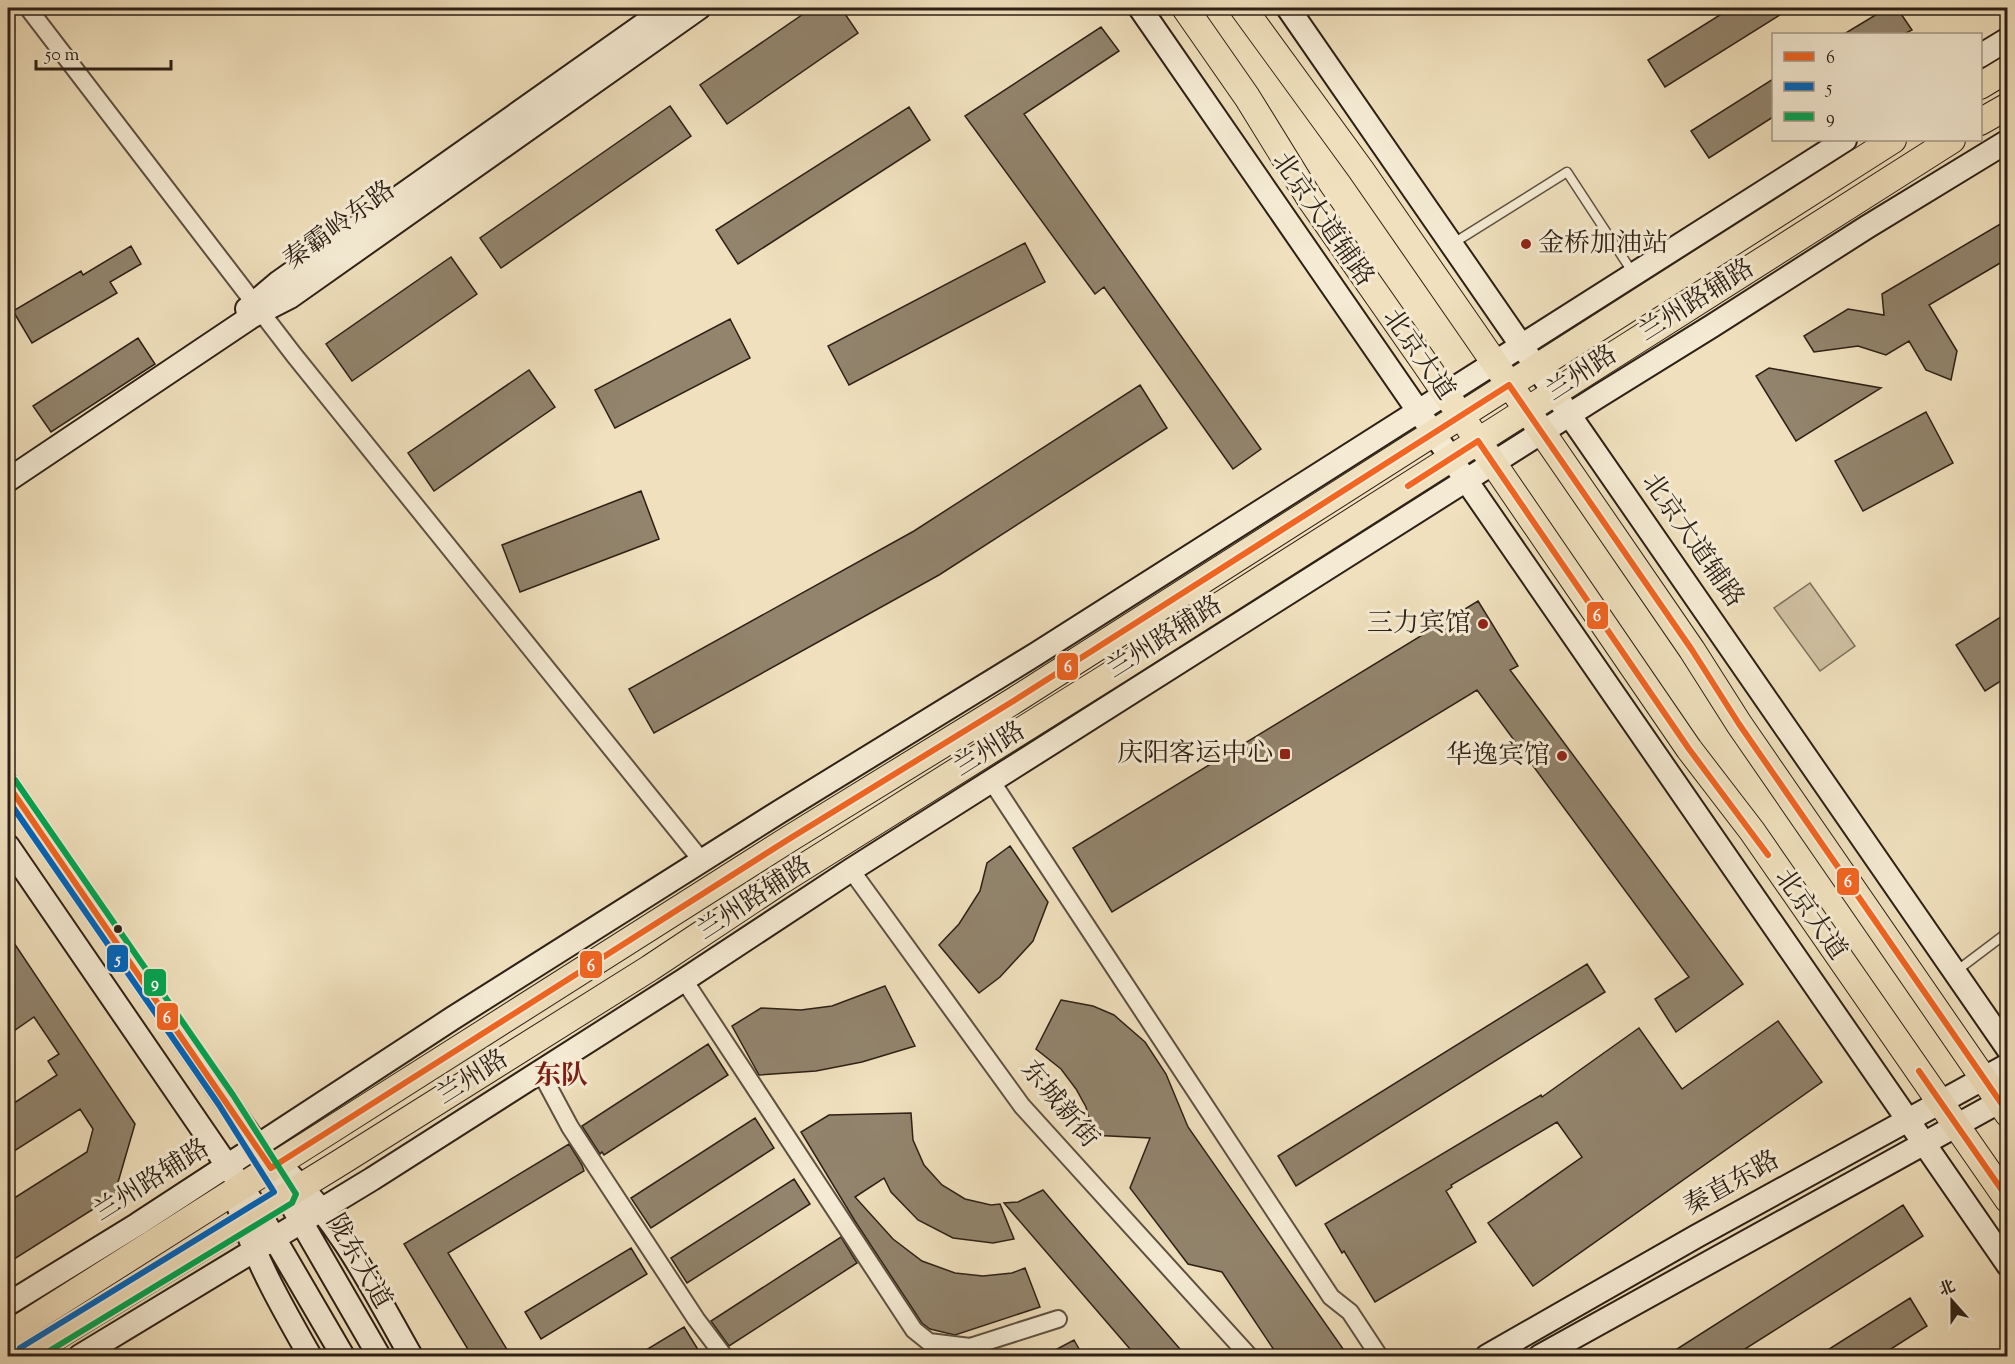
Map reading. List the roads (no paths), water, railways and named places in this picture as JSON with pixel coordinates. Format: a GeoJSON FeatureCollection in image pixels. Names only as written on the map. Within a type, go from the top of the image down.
{"type":"FeatureCollection","features":[{"type":"Feature","properties":{"kind":"main road","name":"北京大道"},"geometry":{"type":"LineString","coordinates":[[1185,8],[1247,97],[1310,199],[1689,749],[1752,831],[2007,1200]]}},
{"type":"Feature","properties":{"kind":"main road","name":"北京大道"},"geometry":{"type":"LineString","coordinates":[[1243,8],[1494,362],[1692,650],[1745,734],[1983,1079],[2005,1104]]}},
{"type":"Feature","properties":{"kind":"main road"},"geometry":{"type":"LineString","coordinates":[[1982,85],[2007,69]]}},
{"type":"Feature","properties":{"kind":"main road"},"geometry":{"type":"LineString","coordinates":[[1982,121],[2007,106]]}},
{"type":"Feature","properties":{"kind":"main road","name":"兰州路"},"geometry":{"type":"LineString","coordinates":[[8,1335],[269,1160],[1005,706],[1891,141]]}},
{"type":"Feature","properties":{"kind":"main road","name":"兰州路"},"geometry":{"type":"LineString","coordinates":[[25,1356],[650,968],[778,883],[1950,141]]}},
{"type":"Feature","properties":{"kind":"street"},"geometry":{"type":"LineString","coordinates":[[28,8],[256,308],[702,861]]}},
{"type":"Feature","properties":{"kind":"street","name":"秦霸岭东路"},"geometry":{"type":"LineString","coordinates":[[8,480],[256,308],[279,282],[667,8]]}},
{"type":"Feature","properties":{"kind":"street","name":"秦霸岭东路"},"geometry":{"type":"LineString","coordinates":[[8,469],[256,308],[290,297],[699,8]]}},
{"type":"Feature","properties":{"kind":"street","name":"北京大道辅路"},"geometry":{"type":"LineString","coordinates":[[1140,8],[2007,1265]]}},
{"type":"Feature","properties":{"kind":"street","name":"北京大道辅路"},"geometry":{"type":"LineString","coordinates":[[1288,8],[2007,1049]]}},
{"type":"Feature","properties":{"kind":"street"},"geometry":{"type":"LineString","coordinates":[[1982,55],[2007,39]]}},
{"type":"Feature","properties":{"kind":"street"},"geometry":{"type":"LineString","coordinates":[[269,1160],[453,1018],[1036,654],[1843,141]]}},
{"type":"Feature","properties":{"kind":"street","name":"兰州路辅路"},"geometry":{"type":"LineString","coordinates":[[80,1356],[372,1179],[684,980],[851,870],[1541,432],[2007,141]]}},
{"type":"Feature","properties":{"kind":"street"},"geometry":{"type":"LineString","coordinates":[[992,782],[1331,1297],[1350,1312],[1379,1356]]}},
{"type":"Feature","properties":{"kind":"street"},"geometry":{"type":"LineString","coordinates":[[8,784],[269,1160],[294,1191],[322,1210],[357,1262],[411,1356]]}},
{"type":"Feature","properties":{"kind":"street"},"geometry":{"type":"LineString","coordinates":[[8,846],[235,1182],[251,1217],[254,1250],[281,1306],[310,1356]]}},
{"type":"Feature","properties":{"kind":"street","name":"东城新街"},"geometry":{"type":"LineString","coordinates":[[851,870],[1022,1106],[1249,1356]]}},
{"type":"Feature","properties":{"kind":"street"},"geometry":{"type":"LineString","coordinates":[[684,980],[914,1330],[929,1342],[970,1347],[1058,1319]]}},
{"type":"Feature","properties":{"kind":"street","name":"秦直东路"},"geometry":{"type":"LineString","coordinates":[[1487,1356],[1697,1236],[2007,1065]]}},
{"type":"Feature","properties":{"kind":"street"},"geometry":{"type":"LineString","coordinates":[[540,1071],[570,1127],[696,1318],[724,1356]]}},
{"type":"Feature","properties":{"kind":"street"},"geometry":{"type":"LineString","coordinates":[[1540,1356],[1956,1125],[2005,1104]]}},
{"type":"Feature","properties":{"kind":"street","name":"兰州路辅路"},"geometry":{"type":"LineString","coordinates":[[8,1302],[235,1182]]}},
{"type":"Feature","properties":{"kind":"street","name":"陇东大道"},"geometry":{"type":"LineString","coordinates":[[294,1191],[302,1222],[379,1356]]}},
{"type":"Feature","properties":{"kind":"street"},"geometry":{"type":"LineString","coordinates":[[251,1217],[275,1238],[343,1356]]}},
{"type":"Feature","properties":{"kind":"lane"},"geometry":{"type":"LineString","coordinates":[[1452,244],[1567,172],[1634,273]]}},
{"type":"Feature","properties":{"kind":"lane"},"geometry":{"type":"LineString","coordinates":[[1954,972],[2007,932]]}},
{"type":"Feature","properties":{"kind":"place","name":"金桥加油站"},"geometry":{"type":"Point","coordinates":[1526,244]}},
{"type":"Feature","properties":{"kind":"place","name":"三力宾馆"},"geometry":{"type":"Point","coordinates":[1483,624]}},
{"type":"Feature","properties":{"kind":"place","name":"庆阳客运中心"},"geometry":{"type":"Point","coordinates":[1285,754]}},
{"type":"Feature","properties":{"kind":"place","name":"华逸宾馆"},"geometry":{"type":"Point","coordinates":[1562,756]}},
{"type":"Feature","properties":{"kind":"district","name":"东队"},"geometry":{"type":"Point","coordinates":[561,1077]}}]}
